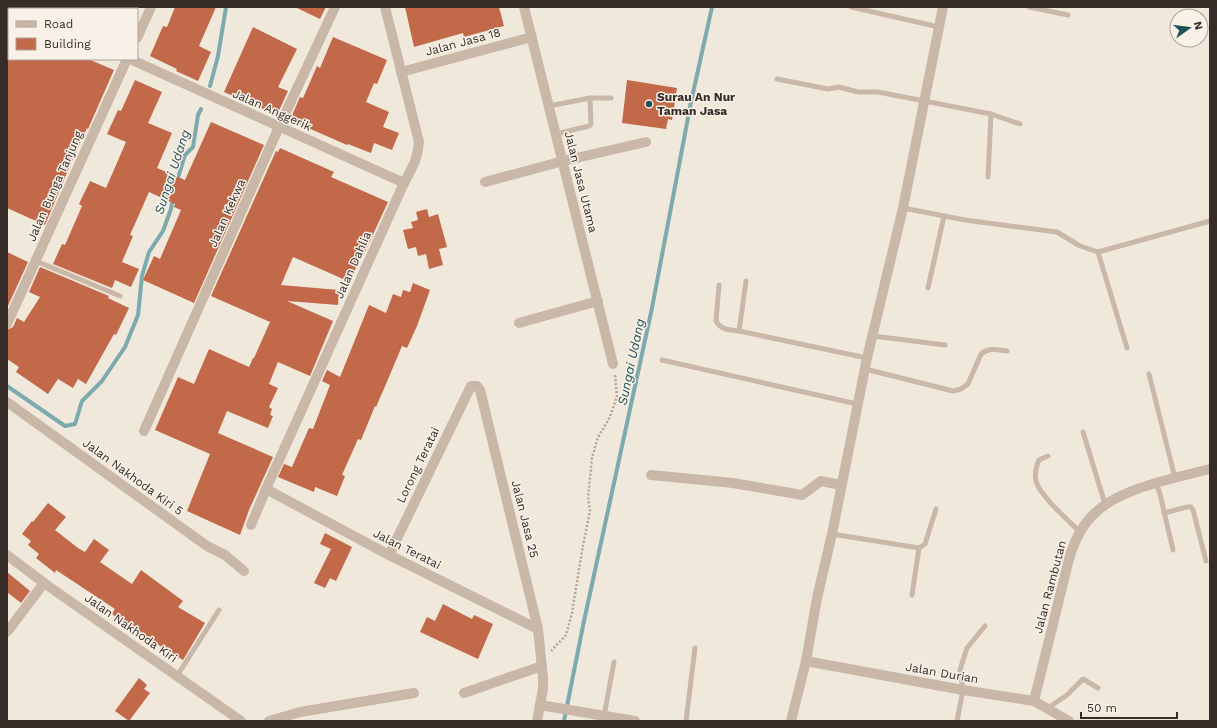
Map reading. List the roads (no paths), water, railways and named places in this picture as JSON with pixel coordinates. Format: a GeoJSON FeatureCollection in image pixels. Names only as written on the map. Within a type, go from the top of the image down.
{"type":"FeatureCollection","features":[{"type":"Feature","properties":{"kind":"street"},"geometry":{"type":"LineString","coordinates":[[138,36],[151,7]]}},
{"type":"Feature","properties":{"kind":"street","name":"Jalan Kekwa"},"geometry":{"type":"LineString","coordinates":[[144,431],[279,127],[335,7]]}},
{"type":"Feature","properties":{"kind":"street","name":"Jalan Dahlia"},"geometry":{"type":"LineString","coordinates":[[251,525],[418,154],[419,142],[385,7]]}},
{"type":"Feature","properties":{"kind":"street","name":"Jalan Jasa Utama"},"geometry":{"type":"LineString","coordinates":[[524,7],[613,364]]}},
{"type":"Feature","properties":{"kind":"street"},"geometry":{"type":"LineString","coordinates":[[791,721],[806,661],[817,598],[832,534],[867,358],[903,208],[943,7]]}},
{"type":"Feature","properties":{"kind":"street","name":"Jalan Jasa 18"},"geometry":{"type":"LineString","coordinates":[[401,72],[532,37]]}},
{"type":"Feature","properties":{"kind":"street","name":"Jalan Bunga Tanjung"},"geometry":{"type":"LineString","coordinates":[[7,324],[127,60]]}},
{"type":"Feature","properties":{"kind":"street","name":"Jalan Anggerik"},"geometry":{"type":"LineString","coordinates":[[132,60],[404,183]]}},
{"type":"Feature","properties":{"kind":"street"},"geometry":{"type":"LineString","coordinates":[[485,182],[563,161],[646,142]]}},
{"type":"Feature","properties":{"kind":"street"},"geometry":{"type":"LineString","coordinates":[[519,323],[598,301]]}},
{"type":"Feature","properties":{"kind":"street","name":"Lorong Teratai"},"geometry":{"type":"LineString","coordinates":[[389,555],[471,386]]}},
{"type":"Feature","properties":{"kind":"street","name":"Jalan Jasa 25"},"geometry":{"type":"LineString","coordinates":[[471,386],[476,386],[480,390],[538,630],[543,678],[537,721]]}},
{"type":"Feature","properties":{"kind":"street","name":"Jalan Nakhoda Kiri 5"},"geometry":{"type":"LineString","coordinates":[[7,402],[207,546],[225,555],[244,571]]}},
{"type":"Feature","properties":{"kind":"street","name":"Jalan Rambutan"},"geometry":{"type":"LineString","coordinates":[[1034,701],[1069,559],[1080,532],[1094,513],[1105,504],[1136,490],[1156,483],[1210,469]]}},
{"type":"Feature","properties":{"kind":"street"},"geometry":{"type":"LineString","coordinates":[[651,474],[733,483],[802,496],[821,481],[841,485]]}},
{"type":"Feature","properties":{"kind":"street","name":"Jalan Teratai"},"geometry":{"type":"LineString","coordinates":[[266,489],[389,555],[538,630]]}},
{"type":"Feature","properties":{"kind":"street","name":"Jalan Nakhoda Kiri"},"geometry":{"type":"LineString","coordinates":[[7,555],[44,583],[241,721]]}},
{"type":"Feature","properties":{"kind":"street"},"geometry":{"type":"LineString","coordinates":[[7,632],[44,583]]}},
{"type":"Feature","properties":{"kind":"street","name":"Jalan Durian"},"geometry":{"type":"LineString","coordinates":[[806,661],[964,690],[1034,701],[1069,721]]}},
{"type":"Feature","properties":{"kind":"street"},"geometry":{"type":"LineString","coordinates":[[464,693],[542,666]]}},
{"type":"Feature","properties":{"kind":"street"},"geometry":{"type":"LineString","coordinates":[[269,721],[300,712],[414,693]]}},
{"type":"Feature","properties":{"kind":"street"},"geometry":{"type":"LineString","coordinates":[[540,705],[599,717],[635,721]]}},
{"type":"Feature","properties":{"kind":"lane"},"geometry":{"type":"LineString","coordinates":[[850,7],[939,27]]}},
{"type":"Feature","properties":{"kind":"lane"},"geometry":{"type":"LineString","coordinates":[[1029,7],[1068,15]]}},
{"type":"Feature","properties":{"kind":"lane"},"geometry":{"type":"LineString","coordinates":[[777,79],[828,89],[839,87],[858,92],[878,92],[991,114],[1020,124]]}},
{"type":"Feature","properties":{"kind":"lane"},"geometry":{"type":"LineString","coordinates":[[556,134],[589,126],[591,124],[590,98]]}},
{"type":"Feature","properties":{"kind":"lane"},"geometry":{"type":"LineString","coordinates":[[549,106],[590,98],[612,98]]}},
{"type":"Feature","properties":{"kind":"lane"},"geometry":{"type":"LineString","coordinates":[[988,177],[991,114]]}},
{"type":"Feature","properties":{"kind":"lane"},"geometry":{"type":"LineString","coordinates":[[903,208],[965,220],[1057,232],[1080,246],[1098,252],[1210,221]]}},
{"type":"Feature","properties":{"kind":"lane"},"geometry":{"type":"LineString","coordinates":[[928,288],[944,216]]}},
{"type":"Feature","properties":{"kind":"lane"},"geometry":{"type":"LineString","coordinates":[[1098,252],[1127,348]]}},
{"type":"Feature","properties":{"kind":"lane"},"geometry":{"type":"LineString","coordinates":[[36,261],[120,296]]}},
{"type":"Feature","properties":{"kind":"lane"},"geometry":{"type":"LineString","coordinates":[[739,331],[746,281]]}},
{"type":"Feature","properties":{"kind":"lane"},"geometry":{"type":"LineString","coordinates":[[719,285],[716,321],[718,326],[725,329],[867,358]]}},
{"type":"Feature","properties":{"kind":"lane"},"geometry":{"type":"LineString","coordinates":[[873,336],[945,345]]}},
{"type":"Feature","properties":{"kind":"lane"},"geometry":{"type":"LineString","coordinates":[[865,369],[953,391],[961,389],[968,384],[981,354],[985,351],[988,349],[1007,351]]}},
{"type":"Feature","properties":{"kind":"lane"},"geometry":{"type":"LineString","coordinates":[[662,360],[858,404]]}},
{"type":"Feature","properties":{"kind":"lane"},"geometry":{"type":"LineString","coordinates":[[1149,374],[1175,478]]}},
{"type":"Feature","properties":{"kind":"lane"},"geometry":{"type":"LineString","coordinates":[[1083,432],[1105,504]]}},
{"type":"Feature","properties":{"kind":"lane"},"geometry":{"type":"LineString","coordinates":[[1048,456],[1039,460],[1035,470],[1036,482],[1041,492],[1080,532]]}},
{"type":"Feature","properties":{"kind":"lane"},"geometry":{"type":"LineString","coordinates":[[1156,483],[1172,550]]}},
{"type":"Feature","properties":{"kind":"lane"},"geometry":{"type":"LineString","coordinates":[[1164,513],[1191,507],[1206,561]]}},
{"type":"Feature","properties":{"kind":"lane"},"geometry":{"type":"LineString","coordinates":[[832,534],[919,548],[925,544],[936,509]]}},
{"type":"Feature","properties":{"kind":"lane"},"geometry":{"type":"LineString","coordinates":[[912,595],[919,548]]}},
{"type":"Feature","properties":{"kind":"lane"},"geometry":{"type":"LineString","coordinates":[[178,676],[219,610]]}},
{"type":"Feature","properties":{"kind":"lane"},"geometry":{"type":"LineString","coordinates":[[957,721],[964,690],[960,670],[967,648],[985,626]]}},
{"type":"Feature","properties":{"kind":"lane"},"geometry":{"type":"LineString","coordinates":[[686,721],[695,648]]}},
{"type":"Feature","properties":{"kind":"lane"},"geometry":{"type":"LineString","coordinates":[[599,717],[614,662]]}},
{"type":"Feature","properties":{"kind":"lane"},"geometry":{"type":"LineString","coordinates":[[1048,708],[1067,695],[1083,679],[1098,688]]}},
{"type":"Feature","properties":{"kind":"waterway","name":"Sungai Udang"},"geometry":{"type":"LineString","coordinates":[[210,86],[218,56],[226,7]]}},
{"type":"Feature","properties":{"kind":"waterway","name":"Sungai Udang"},"geometry":{"type":"LineString","coordinates":[[564,721],[584,621],[652,308],[691,102],[712,7]]}},
{"type":"Feature","properties":{"kind":"waterway","name":"Sungai Udang"},"geometry":{"type":"LineString","coordinates":[[177,181],[185,155],[193,147],[198,115],[201,109]]}},
{"type":"Feature","properties":{"kind":"waterway","name":"Sungai Udang"},"geometry":{"type":"LineString","coordinates":[[7,386],[65,426],[75,424],[82,401],[102,381],[125,347],[138,315],[142,276],[149,252],[163,231],[171,209],[173,198]]}},
{"type":"Feature","properties":{"kind":"place","name":"Surau An Nur Taman Jasa"},"geometry":{"type":"Point","coordinates":[649,104]}}]}
